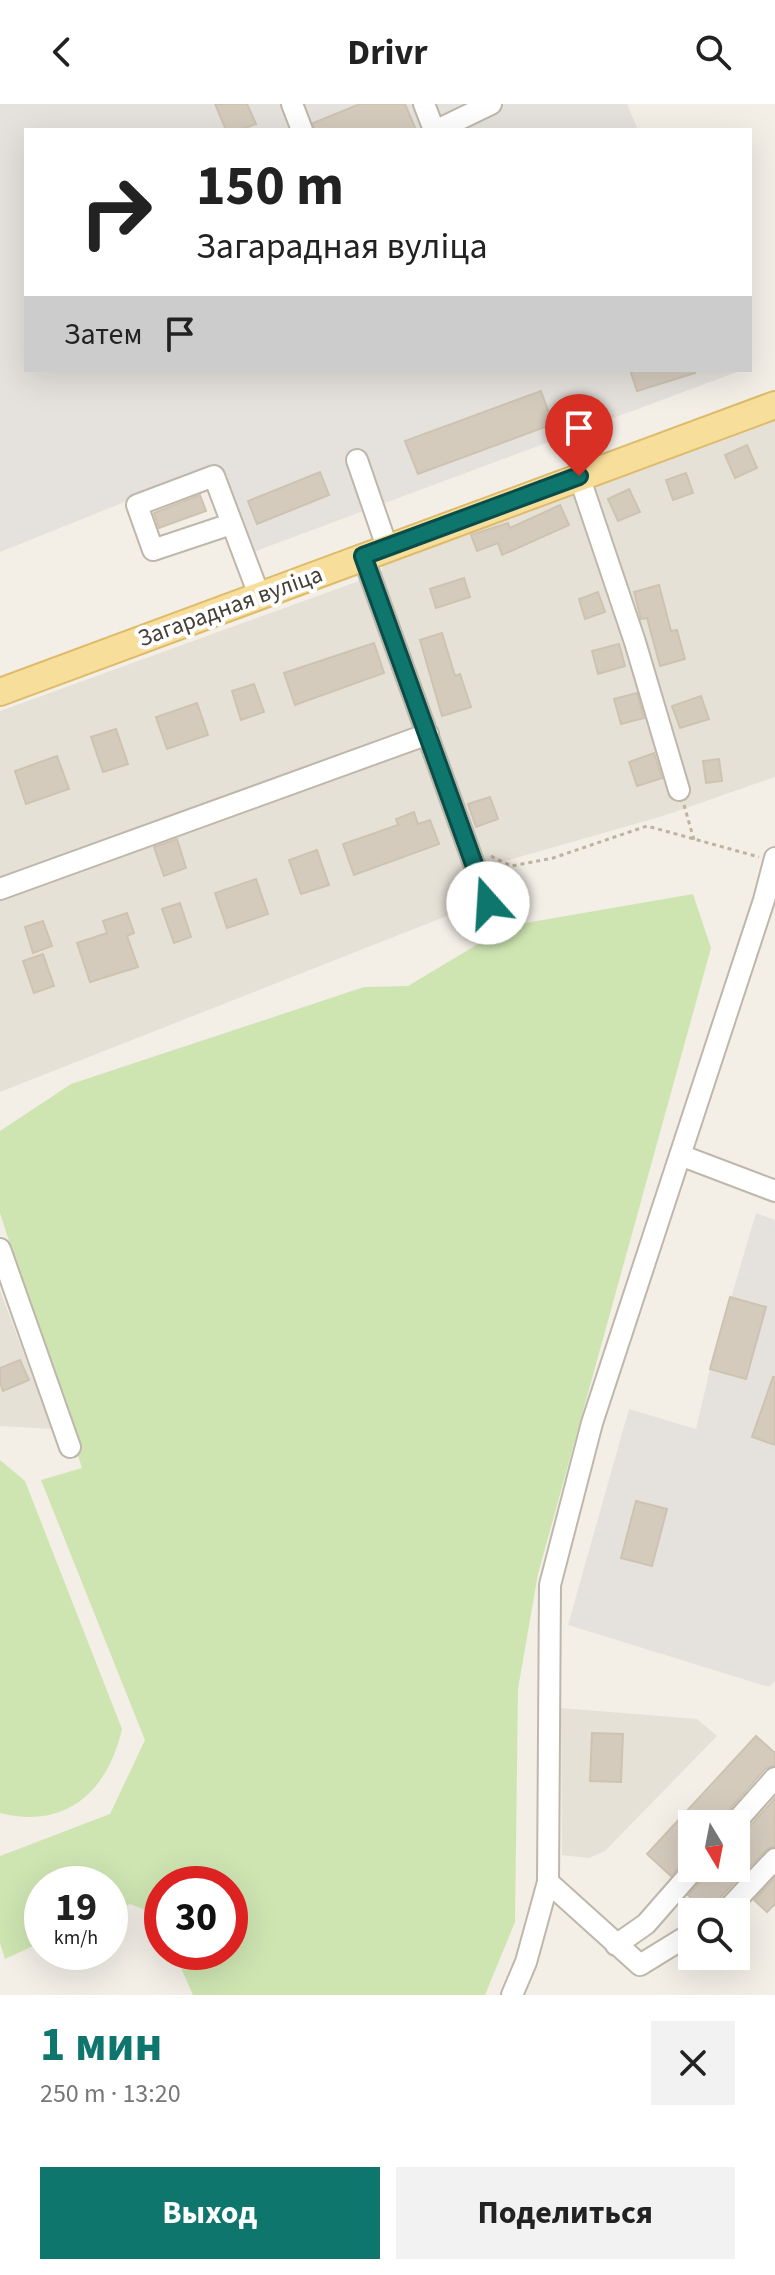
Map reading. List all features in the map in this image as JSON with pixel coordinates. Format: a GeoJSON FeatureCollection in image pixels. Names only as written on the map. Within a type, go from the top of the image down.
{"type":"FeatureCollection","features":[{"type":"Feature","properties":{"kind":"main road","name":"Загарадная вуліца"},"geometry":{"type":"LineString","coordinates":[[0,692],[775,405]]}},
{"type":"Feature","properties":{"kind":"street"},"geometry":{"type":"LineString","coordinates":[[292,104],[301,128]]}},
{"type":"Feature","properties":{"kind":"street"},"geometry":{"type":"LineString","coordinates":[[424,104],[435,128]]}},
{"type":"Feature","properties":{"kind":"street"},"geometry":{"type":"LineString","coordinates":[[440,128],[491,104]]}},
{"type":"Feature","properties":{"kind":"street"},"geometry":{"type":"LineString","coordinates":[[357,460],[375,552],[428,734],[488,903]]}},
{"type":"Feature","properties":{"kind":"street"},"geometry":{"type":"LineString","coordinates":[[231,524],[153,550],[137,505],[214,476],[259,595]]}},
{"type":"Feature","properties":{"kind":"street"},"geometry":{"type":"LineString","coordinates":[[579,476],[635,642],[679,790]]}},
{"type":"Feature","properties":{"kind":"street"},"geometry":{"type":"LineString","coordinates":[[0,889],[428,734]]}},
{"type":"Feature","properties":{"kind":"street"},"geometry":{"type":"LineString","coordinates":[[512,1995],[526,1962],[548,1882],[550,1585],[592,1423],[680,1155],[769,902],[774,859]]}},
{"type":"Feature","properties":{"kind":"street"},"geometry":{"type":"LineString","coordinates":[[680,1155],[775,1191]]}},
{"type":"Feature","properties":{"kind":"street"},"geometry":{"type":"LineString","coordinates":[[0,1249],[70,1447]]}},
{"type":"Feature","properties":{"kind":"street"},"geometry":{"type":"LineString","coordinates":[[746,1810],[775,1778]]}},
{"type":"Feature","properties":{"kind":"street"},"geometry":{"type":"LineString","coordinates":[[738,1898],[775,1859]]}},
{"type":"Feature","properties":{"kind":"street"},"geometry":{"type":"LineString","coordinates":[[548,1882],[640,1965],[678,1942]]}},
{"type":"Feature","properties":{"kind":"street"},"geometry":{"type":"LineString","coordinates":[[616,1945],[646,1924],[683,1882]]}},
{"type":"Feature","properties":{"kind":"path"},"geometry":{"type":"LineString","coordinates":[[679,790],[694,840]]}},
{"type":"Feature","properties":{"kind":"path"},"geometry":{"type":"LineString","coordinates":[[466,839],[511,866],[553,858],[647,826],[774,859]]}},
{"type":"Feature","properties":{"kind":"shaded area"},"geometry":{"type":"Polygon","coordinates":[[[0,104],[627,104],[637,128],[24,128],[24,372],[737,372],[253,552],[217,465],[0,552],[0,104]]]}},
{"type":"Feature","properties":{"kind":"shaded area"},"geometry":{"type":"Polygon","coordinates":[[[775,418],[775,777],[663,816],[456,875],[467,908],[0,1092],[0,711],[381,573],[384,558],[775,418]]]}},
{"type":"Feature","properties":{"kind":"shaded area"},"geometry":{"type":"Polygon","coordinates":[[[756,1213],[775,1220],[775,1681],[769,1687],[568,1625],[629,1409],[696,1429],[710,1369],[756,1213]]]}},
{"type":"Feature","properties":{"kind":"shaded area"},"geometry":{"type":"Polygon","coordinates":[[[0,1290],[52,1429],[0,1426],[0,1290]]]}},
{"type":"Feature","properties":{"kind":"shaded area"},"geometry":{"type":"Polygon","coordinates":[[[561,1708],[697,1719],[717,1736],[605,1851],[589,1858],[562,1855],[561,1708]]]}},
{"type":"Feature","properties":{"kind":"green space"},"geometry":{"type":"Polygon","coordinates":[[[693,894],[711,948],[538,1574],[518,1689],[515,1922],[485,1995],[193,1995],[182,1970],[248,1970],[248,1866],[144,1866],[144,1909],[128,1905],[128,1866],[24,1866],[24,1950],[5,1959],[0,1943],[0,1856],[110,1814],[145,1740],[41,1480],[82,1468],[0,1213],[0,1131],[71,1084],[364,987],[408,986],[508,926],[693,894]]]}},
{"type":"Feature","properties":{"kind":"green space"},"geometry":{"type":"Polygon","coordinates":[[[0,1460],[25,1481],[122,1729],[106,1771],[95,1787],[80,1801],[45,1816],[0,1813],[0,1460]]]}},
{"type":"Feature","properties":{"kind":"building"},"geometry":{"type":"Polygon","coordinates":[[[215,104],[247,104],[256,124],[245,128],[225,128],[215,104]]]}},
{"type":"Feature","properties":{"kind":"building"},"geometry":{"type":"Polygon","coordinates":[[[360,104],[405,104],[415,128],[314,128],[313,123],[360,104]]]}},
{"type":"Feature","properties":{"kind":"building"},"geometry":{"type":"Polygon","coordinates":[[[631,372],[695,373],[637,391],[631,372]]]}},
{"type":"Feature","properties":{"kind":"building"},"geometry":{"type":"Polygon","coordinates":[[[541,391],[553,424],[418,474],[405,441],[541,391]]]}},
{"type":"Feature","properties":{"kind":"building"},"geometry":{"type":"Polygon","coordinates":[[[747,445],[757,468],[735,478],[725,455],[747,445]]]}},
{"type":"Feature","properties":{"kind":"building"},"geometry":{"type":"Polygon","coordinates":[[[320,472],[329,495],[257,524],[248,501],[320,472]]]}},
{"type":"Feature","properties":{"kind":"building"},"geometry":{"type":"Polygon","coordinates":[[[686,473],[693,493],[673,500],[666,480],[686,473]]]}},
{"type":"Feature","properties":{"kind":"building"},"geometry":{"type":"Polygon","coordinates":[[[629,489],[640,512],[618,521],[608,499],[629,489]]]}},
{"type":"Feature","properties":{"kind":"building"},"geometry":{"type":"Polygon","coordinates":[[[200,495],[206,511],[159,528],[154,513],[200,495]]]}},
{"type":"Feature","properties":{"kind":"building"},"geometry":{"type":"Polygon","coordinates":[[[560,505],[569,525],[502,555],[498,543],[477,551],[471,535],[508,523],[510,528],[560,505]]]}},
{"type":"Feature","properties":{"kind":"building"},"geometry":{"type":"Polygon","coordinates":[[[464,578],[470,597],[436,608],[430,589],[464,578]]]}},
{"type":"Feature","properties":{"kind":"building"},"geometry":{"type":"Polygon","coordinates":[[[659,585],[671,631],[677,630],[685,659],[660,666],[647,618],[641,619],[634,592],[659,585]]]}},
{"type":"Feature","properties":{"kind":"building"},"geometry":{"type":"Polygon","coordinates":[[[598,592],[605,612],[585,619],[579,599],[598,592]]]}},
{"type":"Feature","properties":{"kind":"building"},"geometry":{"type":"Polygon","coordinates":[[[442,633],[455,676],[460,674],[471,707],[442,716],[420,640],[442,633]]]}},
{"type":"Feature","properties":{"kind":"building"},"geometry":{"type":"Polygon","coordinates":[[[374,643],[384,673],[295,705],[284,673],[374,643]]]}},
{"type":"Feature","properties":{"kind":"building"},"geometry":{"type":"Polygon","coordinates":[[[619,644],[625,666],[598,674],[592,651],[619,644]]]}},
{"type":"Feature","properties":{"kind":"building"},"geometry":{"type":"Polygon","coordinates":[[[254,684],[264,712],[241,720],[232,691],[254,684]]]}},
{"type":"Feature","properties":{"kind":"building"},"geometry":{"type":"Polygon","coordinates":[[[637,693],[644,718],[621,724],[614,699],[637,693]]]}},
{"type":"Feature","properties":{"kind":"building"},"geometry":{"type":"Polygon","coordinates":[[[701,696],[709,719],[680,728],[672,706],[701,696]]]}},
{"type":"Feature","properties":{"kind":"building"},"geometry":{"type":"Polygon","coordinates":[[[197,703],[208,735],[167,749],[156,717],[197,703]]]}},
{"type":"Feature","properties":{"kind":"building"},"geometry":{"type":"Polygon","coordinates":[[[116,729],[128,764],[103,772],[91,737],[116,729]]]}},
{"type":"Feature","properties":{"kind":"building"},"geometry":{"type":"Polygon","coordinates":[[[654,753],[662,778],[637,786],[629,762],[654,753]]]}},
{"type":"Feature","properties":{"kind":"building"},"geometry":{"type":"Polygon","coordinates":[[[57,756],[69,789],[26,804],[15,771],[57,756]]]}},
{"type":"Feature","properties":{"kind":"building"},"geometry":{"type":"Polygon","coordinates":[[[719,759],[722,781],[706,783],[703,761],[719,759]]]}},
{"type":"Feature","properties":{"kind":"building"},"geometry":{"type":"Polygon","coordinates":[[[490,797],[498,819],[476,827],[468,804],[490,797]]]}},
{"type":"Feature","properties":{"kind":"building"},"geometry":{"type":"Polygon","coordinates":[[[414,812],[418,824],[430,820],[439,844],[354,875],[343,844],[398,825],[396,819],[414,812]]]}},
{"type":"Feature","properties":{"kind":"building"},"geometry":{"type":"Polygon","coordinates":[[[177,839],[186,868],[164,876],[154,847],[177,839]]]}},
{"type":"Feature","properties":{"kind":"building"},"geometry":{"type":"Polygon","coordinates":[[[317,850],[329,885],[301,894],[289,860],[317,850]]]}},
{"type":"Feature","properties":{"kind":"building"},"geometry":{"type":"Polygon","coordinates":[[[256,879],[268,914],[227,928],[215,893],[256,879]]]}},
{"type":"Feature","properties":{"kind":"building"},"geometry":{"type":"Polygon","coordinates":[[[180,903],[191,937],[174,943],[162,909],[180,903]]]}},
{"type":"Feature","properties":{"kind":"building"},"geometry":{"type":"Polygon","coordinates":[[[127,913],[134,933],[127,936],[138,967],[90,982],[77,943],[107,933],[103,921],[127,913]]]}},
{"type":"Feature","properties":{"kind":"building"},"geometry":{"type":"Polygon","coordinates":[[[43,921],[52,946],[33,953],[25,927],[43,921]]]}},
{"type":"Feature","properties":{"kind":"building"},"geometry":{"type":"Polygon","coordinates":[[[43,954],[54,986],[34,993],[23,961],[43,954]]]}},
{"type":"Feature","properties":{"kind":"building"},"geometry":{"type":"Polygon","coordinates":[[[730,1297],[766,1307],[746,1379],[710,1369],[730,1297]]]}},
{"type":"Feature","properties":{"kind":"building"},"geometry":{"type":"Polygon","coordinates":[[[20,1360],[29,1380],[3,1391],[0,1368],[20,1360]]]}},
{"type":"Feature","properties":{"kind":"building"},"geometry":{"type":"Polygon","coordinates":[[[775,1377],[775,1445],[752,1437],[775,1377]]]}},
{"type":"Feature","properties":{"kind":"building"},"geometry":{"type":"Polygon","coordinates":[[[636,1501],[667,1509],[652,1566],[621,1558],[636,1501]]]}},
{"type":"Feature","properties":{"kind":"building"},"geometry":{"type":"Polygon","coordinates":[[[592,1733],[623,1734],[621,1782],[590,1781],[592,1733]]]}},
{"type":"Feature","properties":{"kind":"building"},"geometry":{"type":"Polygon","coordinates":[[[756,1736],[775,1753],[775,1765],[765,1769],[729,1810],[688,1810],[756,1736]]]}},
{"type":"Feature","properties":{"kind":"building"},"geometry":{"type":"Polygon","coordinates":[[[775,1798],[775,1846],[766,1850],[750,1867],[750,1826],[775,1798]]]}},
{"type":"Feature","properties":{"kind":"building"},"geometry":{"type":"Polygon","coordinates":[[[678,1820],[678,1868],[671,1876],[647,1854],[678,1820]]]}},
{"type":"Feature","properties":{"kind":"building"},"geometry":{"type":"Polygon","coordinates":[[[775,1878],[775,1904],[767,1912],[754,1900],[775,1878]]]}},
{"type":"Feature","properties":{"kind":"building"},"geometry":{"type":"Polygon","coordinates":[[[700,1882],[735,1882],[720,1898],[691,1898],[688,1895],[700,1882]]]}},
{"type":"Feature","properties":{"kind":"route"},"geometry":{"type":"LineString","coordinates":[[488,903],[363,556],[579,476]]}}]}
